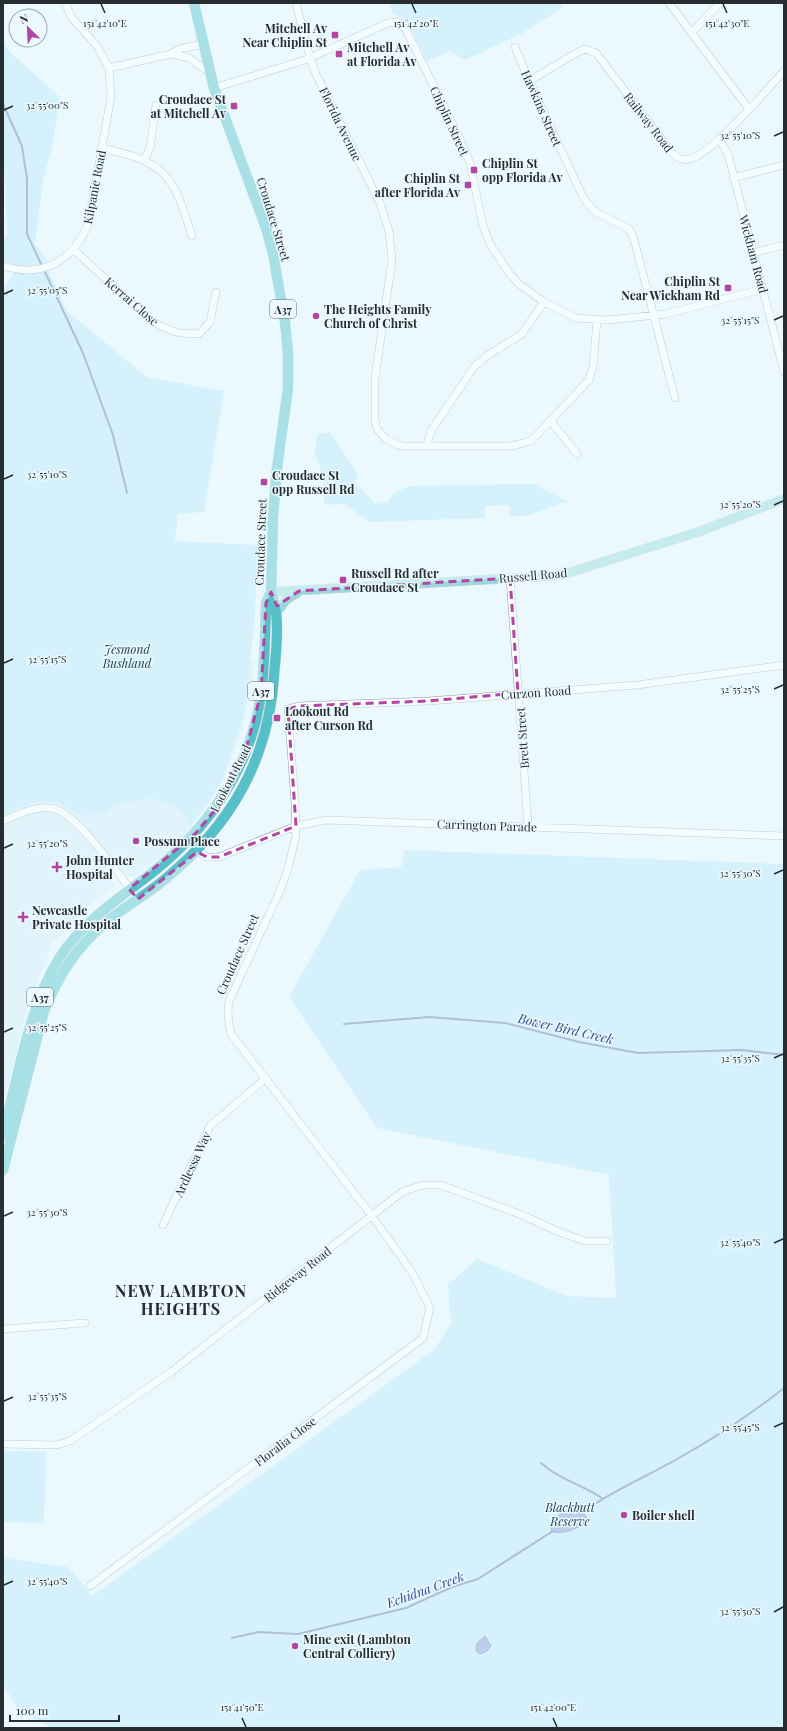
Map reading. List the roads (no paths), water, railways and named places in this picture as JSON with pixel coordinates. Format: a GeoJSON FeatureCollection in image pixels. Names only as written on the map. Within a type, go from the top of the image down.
{"type":"FeatureCollection","features":[{"type":"Feature","properties":{"kind":"highway","name":"Croudace Street"},"geometry":{"type":"LineString","coordinates":[[194,3],[214,88],[266,228],[285,322],[288,353],[288,388],[276,476],[271,592]]}},
{"type":"Feature","properties":{"kind":"highway","name":"Lookout Road"},"geometry":{"type":"LineString","coordinates":[[3,1170],[44,1011],[54,986],[82,944],[104,924],[198,851],[224,819],[255,763],[264,737],[273,691],[276,604],[271,592]]}},
{"type":"Feature","properties":{"kind":"highway","name":"Lookout Road"},"geometry":{"type":"LineString","coordinates":[[3,1135],[35,1009],[45,984],[58,960],[75,937],[97,914],[175,854],[196,833],[215,810],[230,786],[254,726],[261,694],[266,603],[271,592]]}},
{"type":"Feature","properties":{"kind":"main road","name":"Russell Road"},"geometry":{"type":"LineString","coordinates":[[271,592],[551,576],[576,570],[698,532],[784,500]]}},
{"type":"Feature","properties":{"kind":"main road"},"geometry":{"type":"LineString","coordinates":[[276,613],[286,600],[299,591]]}},
{"type":"Feature","properties":{"kind":"street"},"geometry":{"type":"LineString","coordinates":[[65,3],[72,18],[97,46],[109,68],[171,54],[179,49],[203,44]]}},
{"type":"Feature","properties":{"kind":"street","name":"Florida Avenue"},"geometry":{"type":"LineString","coordinates":[[296,3],[310,58],[380,203],[392,245],[391,271],[374,384],[374,421],[382,435],[392,443],[403,446],[518,445],[531,441],[585,386],[591,374],[597,320]]}},
{"type":"Feature","properties":{"kind":"street"},"geometry":{"type":"LineString","coordinates":[[669,3],[749,109]]}},
{"type":"Feature","properties":{"kind":"street"},"geometry":{"type":"LineString","coordinates":[[692,32],[720,3]]}},
{"type":"Feature","properties":{"kind":"street","name":"Chiplin Street"},"geometry":{"type":"LineString","coordinates":[[310,58],[388,23],[396,21],[403,26],[459,137],[472,170],[483,226],[498,257],[519,284],[544,302],[576,318],[597,320],[653,316],[762,289]]}},
{"type":"Feature","properties":{"kind":"street","name":"Hawkins Street"},"geometry":{"type":"LineString","coordinates":[[515,47],[529,81],[583,197],[595,212],[621,224],[630,232],[675,398]]}},
{"type":"Feature","properties":{"kind":"street","name":"Railway Road"},"geometry":{"type":"LineString","coordinates":[[529,81],[578,52],[590,50],[596,53],[677,157],[689,160],[719,139],[784,71]]}},
{"type":"Feature","properties":{"kind":"street"},"geometry":{"type":"LineString","coordinates":[[171,54],[190,58],[210,73]]}},
{"type":"Feature","properties":{"kind":"street"},"geometry":{"type":"LineString","coordinates":[[214,88],[310,58]]}},
{"type":"Feature","properties":{"kind":"street","name":"Kilpanie Road"},"geometry":{"type":"LineString","coordinates":[[3,266],[15,270],[36,270],[57,263],[74,250],[88,225],[111,97],[109,68]]}},
{"type":"Feature","properties":{"kind":"street"},"geometry":{"type":"LineString","coordinates":[[144,160],[150,148],[156,105]]}},
{"type":"Feature","properties":{"kind":"street","name":"Wickham Road"},"geometry":{"type":"LineString","coordinates":[[719,139],[726,149],[784,368]]}},
{"type":"Feature","properties":{"kind":"street"},"geometry":{"type":"LineString","coordinates":[[101,148],[133,155],[144,160],[163,173],[177,191],[192,236]]}},
{"type":"Feature","properties":{"kind":"street"},"geometry":{"type":"LineString","coordinates":[[733,178],[784,165]]}},
{"type":"Feature","properties":{"kind":"street"},"geometry":{"type":"LineString","coordinates":[[753,253],[784,245]]}},
{"type":"Feature","properties":{"kind":"street","name":"Kerrai Close"},"geometry":{"type":"LineString","coordinates":[[74,250],[145,315],[170,331],[199,334],[210,322],[216,292]]}},
{"type":"Feature","properties":{"kind":"street"},"geometry":{"type":"LineString","coordinates":[[427,445],[431,431],[474,367],[488,355],[522,334],[544,302]]}},
{"type":"Feature","properties":{"kind":"street"},"geometry":{"type":"LineString","coordinates":[[551,421],[577,454]]}},
{"type":"Feature","properties":{"kind":"street","name":"Brett Street"},"geometry":{"type":"LineString","coordinates":[[510,578],[528,826]]}},
{"type":"Feature","properties":{"kind":"street","name":"Curzon Road"},"geometry":{"type":"LineString","coordinates":[[288,709],[298,706],[428,701],[637,685],[784,665]]}},
{"type":"Feature","properties":{"kind":"street","name":"Croudace Street"},"geometry":{"type":"LineString","coordinates":[[288,709],[296,836],[287,872],[229,1001],[227,1012],[232,1034],[372,1216],[412,1272]]}},
{"type":"Feature","properties":{"kind":"street"},"geometry":{"type":"LineString","coordinates":[[3,820],[40,808],[60,810],[78,823],[138,899]]}},
{"type":"Feature","properties":{"kind":"street","name":"Carrington Parade"},"geometry":{"type":"LineString","coordinates":[[198,851],[207,857],[219,857],[296,826],[326,820],[784,836]]}},
{"type":"Feature","properties":{"kind":"street","name":"Ardlessa Way"},"geometry":{"type":"LineString","coordinates":[[163,1225],[210,1126],[266,1078]]}},
{"type":"Feature","properties":{"kind":"street","name":"Ridgeway Road"},"geometry":{"type":"LineString","coordinates":[[3,1444],[57,1446],[70,1441],[171,1372],[402,1192],[422,1185],[441,1185],[522,1215],[559,1232],[585,1241],[607,1241]]}},
{"type":"Feature","properties":{"kind":"street","name":"Floralia Close"},"geometry":{"type":"LineString","coordinates":[[90,1586],[423,1338],[430,1308],[412,1272]]}},
{"type":"Feature","properties":{"kind":"street"},"geometry":{"type":"LineString","coordinates":[[3,1329],[85,1323]]}},
{"type":"Feature","properties":{"kind":"water"},"geometry":{"type":"Polygon","coordinates":[[[575,1509],[583,1512],[588,1520],[572,1530],[552,1532],[550,1524],[555,1518],[564,1512],[575,1509]]]}},
{"type":"Feature","properties":{"kind":"water"},"geometry":{"type":"Polygon","coordinates":[[[485,1636],[491,1646],[487,1651],[480,1654],[476,1651],[477,1643],[485,1636]]]}},
{"type":"Feature","properties":{"kind":"waterway"},"geometry":{"type":"LineString","coordinates":[[3,104],[22,146],[27,179],[27,234],[42,266]]}},
{"type":"Feature","properties":{"kind":"waterway"},"geometry":{"type":"LineString","coordinates":[[44,270],[83,353],[113,435],[127,493]]}},
{"type":"Feature","properties":{"kind":"waterway","name":"Bower Bird Creek"},"geometry":{"type":"LineString","coordinates":[[344,1024],[429,1017],[505,1023],[579,1042],[638,1053],[742,1050],[784,1055]]}},
{"type":"Feature","properties":{"kind":"waterway","name":"Echidna Creek"},"geometry":{"type":"LineString","coordinates":[[593,1505],[706,1442],[746,1416],[784,1388]]}},
{"type":"Feature","properties":{"kind":"waterway"},"geometry":{"type":"LineString","coordinates":[[541,1463],[556,1474],[603,1499]]}},
{"type":"Feature","properties":{"kind":"waterway","name":"Echidna Creek"},"geometry":{"type":"LineString","coordinates":[[232,1638],[258,1632],[298,1634],[406,1608],[452,1587],[478,1579],[553,1531]]}},
{"type":"Feature","properties":{"kind":"place","name":"Mitchell Av Near Chiplin St"},"geometry":{"type":"Point","coordinates":[335,35]}},
{"type":"Feature","properties":{"kind":"place","name":"Mitchell Av at Florida Av"},"geometry":{"type":"Point","coordinates":[339,54]}},
{"type":"Feature","properties":{"kind":"place","name":"Croudace St at Mitchell Av"},"geometry":{"type":"Point","coordinates":[234,106]}},
{"type":"Feature","properties":{"kind":"place","name":"Chiplin St opp Florida Av"},"geometry":{"type":"Point","coordinates":[474,170]}},
{"type":"Feature","properties":{"kind":"place","name":"Chiplin St after Florida Av"},"geometry":{"type":"Point","coordinates":[468,185]}},
{"type":"Feature","properties":{"kind":"place","name":"Chiplin St Near Wickham Rd"},"geometry":{"type":"Point","coordinates":[728,288]}},
{"type":"Feature","properties":{"kind":"place","name":"The Heights Family Church of Christ"},"geometry":{"type":"Point","coordinates":[316,316]}},
{"type":"Feature","properties":{"kind":"place","name":"Croudace St opp Russell Rd"},"geometry":{"type":"Point","coordinates":[264,482]}},
{"type":"Feature","properties":{"kind":"place","name":"Russell Rd after Croudace St"},"geometry":{"type":"Point","coordinates":[343,580]}},
{"type":"Feature","properties":{"kind":"place","name":"Lookout Rd after Curson Rd"},"geometry":{"type":"Point","coordinates":[277,718]}},
{"type":"Feature","properties":{"kind":"place","name":"Possum Place"},"geometry":{"type":"Point","coordinates":[136,841]}},
{"type":"Feature","properties":{"kind":"place","name":"John Hunter Hospital"},"geometry":{"type":"Point","coordinates":[57,867]}},
{"type":"Feature","properties":{"kind":"place","name":"Newcastle Private Hospital"},"geometry":{"type":"Point","coordinates":[23,917]}},
{"type":"Feature","properties":{"kind":"place","name":"Boiler shell"},"geometry":{"type":"Point","coordinates":[624,1515]}},
{"type":"Feature","properties":{"kind":"place","name":"Mine exit (Lambton Central Colliery)"},"geometry":{"type":"Point","coordinates":[295,1646]}},
{"type":"Feature","properties":{"kind":"district","name":"NEW LAMBTON HEIGHTS"},"geometry":{"type":"Point","coordinates":[181,1299]}},
{"type":"Feature","properties":{"kind":"park label","name":"Jesmond Bushland"},"geometry":{"type":"Point","coordinates":[127,656]}},
{"type":"Feature","properties":{"kind":"park label","name":"Blackbutt Reserve"},"geometry":{"type":"Point","coordinates":[570,1514]}}]}
